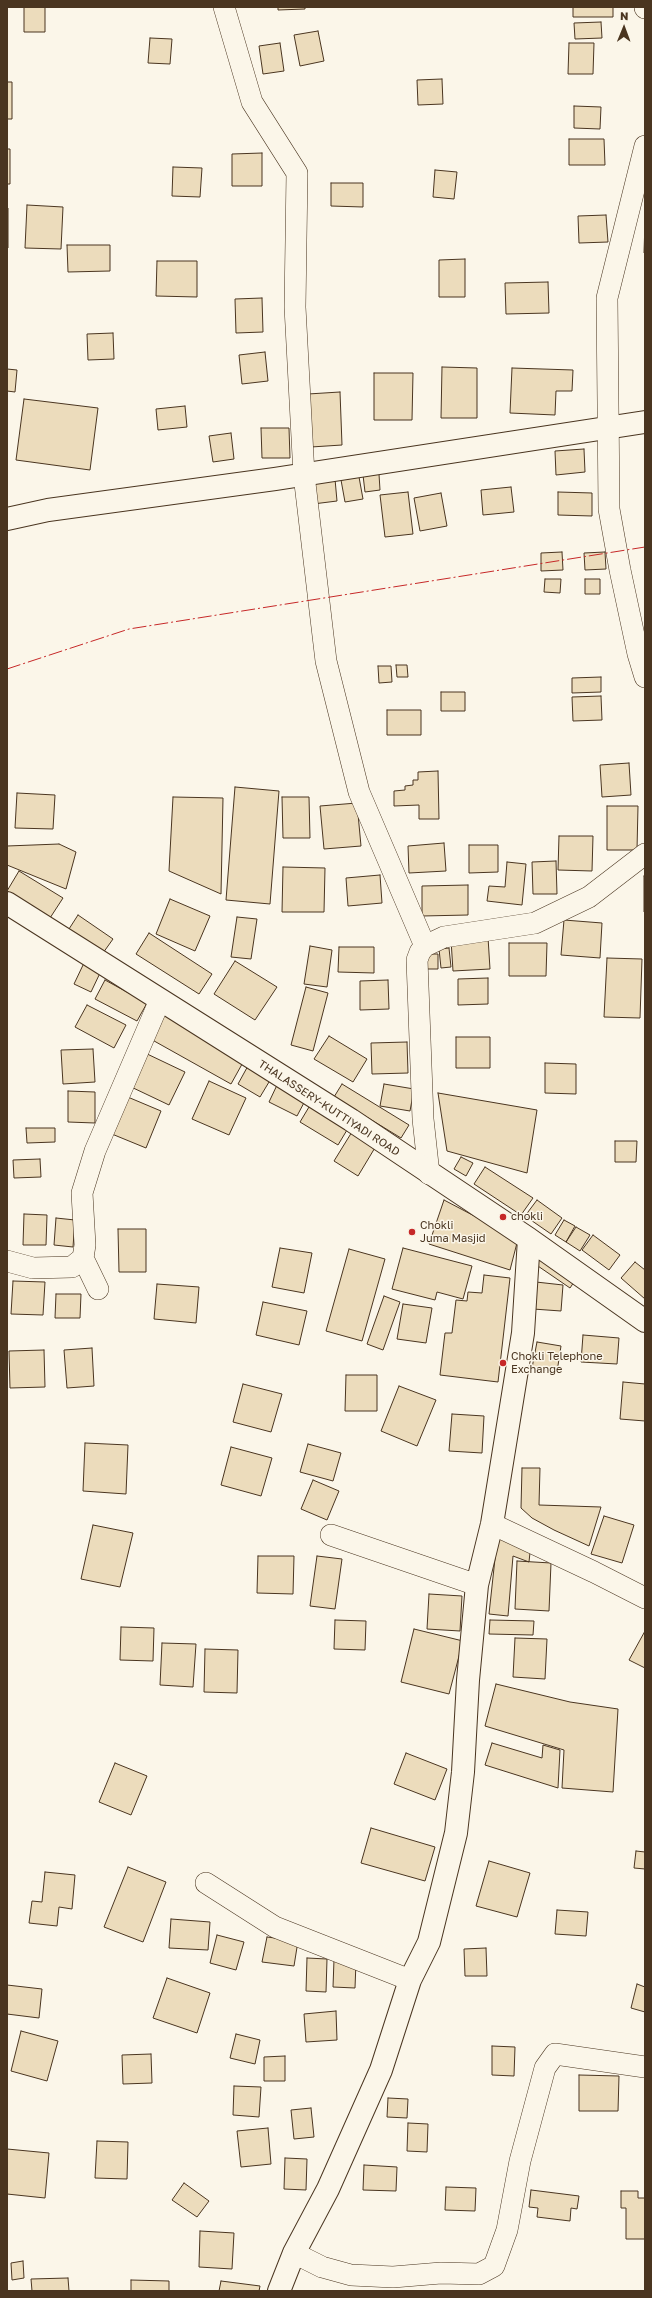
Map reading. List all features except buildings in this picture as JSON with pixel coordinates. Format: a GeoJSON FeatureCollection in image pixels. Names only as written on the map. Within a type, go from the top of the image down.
{"type":"FeatureCollection","features":[{"type":"Feature","properties":{"kind":"main road"},"geometry":{"type":"LineString","coordinates":[[7,519],[48,510],[304,475],[608,429],[645,422]]}},
{"type":"Feature","properties":{"kind":"main road","name":"THALASSERY-KUTTIYADI ROAD"},"geometry":{"type":"LineString","coordinates":[[7,903],[351,1120],[429,1174],[529,1239],[645,1322]]}},
{"type":"Feature","properties":{"kind":"main road"},"geometry":{"type":"LineString","coordinates":[[279,2291],[294,2253],[328,2189],[381,2070],[410,1980],[429,1942],[456,1833],[463,1772],[468,1680],[477,1585],[492,1524],[523,1333],[529,1239]]}},
{"type":"Feature","properties":{"kind":"street"},"geometry":{"type":"LineString","coordinates":[[224,7],[252,102],[297,173],[295,307],[304,475],[326,661],[359,792],[425,946]]}},
{"type":"Feature","properties":{"kind":"street"},"geometry":{"type":"LineString","coordinates":[[645,146],[606,298],[609,509],[620,570],[642,654],[645,677]]}},
{"type":"Feature","properties":{"kind":"street"},"geometry":{"type":"LineString","coordinates":[[429,1174],[423,1119],[417,960],[425,946],[444,937],[535,923],[589,897],[645,854]]}},
{"type":"Feature","properties":{"kind":"street"},"geometry":{"type":"LineString","coordinates":[[98,1289],[83,1258],[85,1245],[82,1193],[95,1151],[160,1000]]}},
{"type":"Feature","properties":{"kind":"street"},"geometry":{"type":"LineString","coordinates":[[7,1261],[33,1268],[72,1267],[83,1258]]}},
{"type":"Feature","properties":{"kind":"street"},"geometry":{"type":"LineString","coordinates":[[492,1524],[645,1598]]}},
{"type":"Feature","properties":{"kind":"street"},"geometry":{"type":"LineString","coordinates":[[331,1535],[477,1585]]}},
{"type":"Feature","properties":{"kind":"street"},"geometry":{"type":"LineString","coordinates":[[206,1883],[275,1926],[410,1980]]}},
{"type":"Feature","properties":{"kind":"street"},"geometry":{"type":"LineString","coordinates":[[294,2253],[322,2267],[351,2275],[393,2277],[441,2273],[479,2274],[494,2266],[507,2230],[520,2161],[534,2105],[545,2068],[555,2054],[645,2068]]}},
{"type":"Feature","properties":{"kind":"power"},"geometry":{"type":"LineString","coordinates":[[7,669],[129,629],[645,547]]}},
{"type":"Feature","properties":{"kind":"place","name":"chokli"},"geometry":{"type":"Point","coordinates":[503,1217]}},
{"type":"Feature","properties":{"kind":"place","name":"Chokli Juma Masjid"},"geometry":{"type":"Point","coordinates":[412,1232]}},
{"type":"Feature","properties":{"kind":"place","name":"Chokli Telephone Exchange"},"geometry":{"type":"Point","coordinates":[503,1363]}}]}
